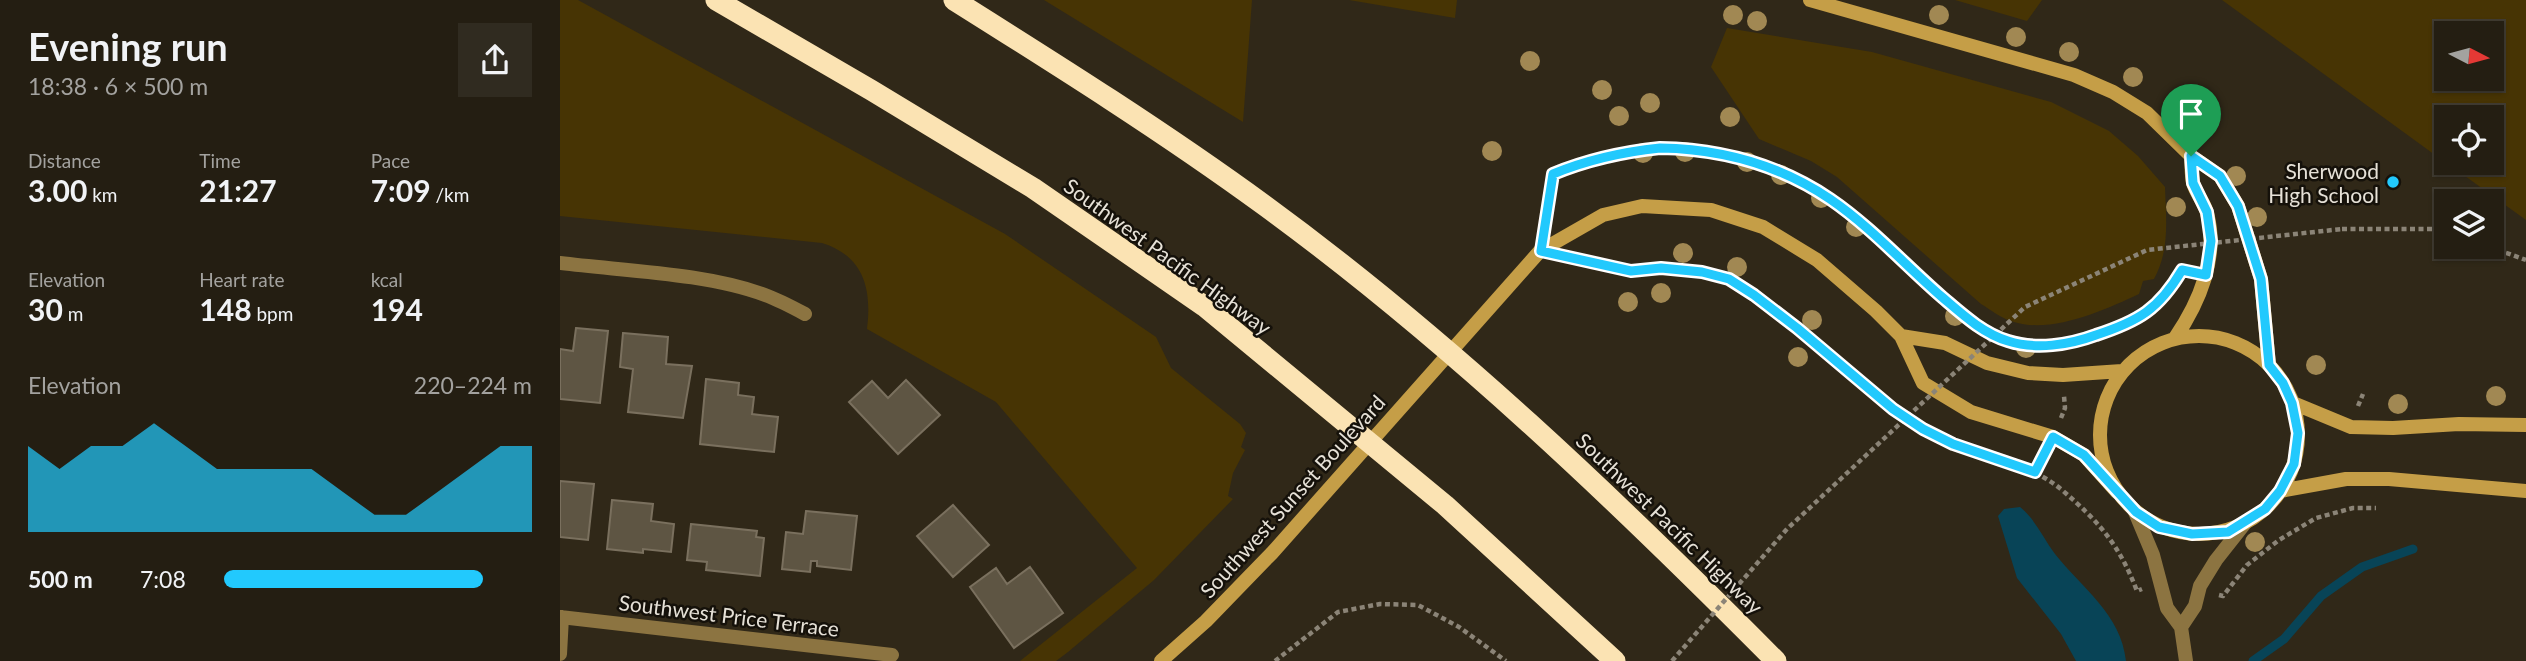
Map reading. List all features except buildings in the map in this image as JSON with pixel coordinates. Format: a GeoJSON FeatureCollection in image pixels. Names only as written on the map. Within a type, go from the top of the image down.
{"type":"FeatureCollection","features":[{"type":"Feature","properties":{"kind":"highway","name":"Southwest Pacific Highway"},"geometry":{"type":"LineString","coordinates":[[716,0],[872,90],[1044,195],[1204,306],[1446,505],[1615,661]]}},
{"type":"Feature","properties":{"kind":"highway","name":"Southwest Pacific Highway"},"geometry":{"type":"LineString","coordinates":[[954,0],[1078,78],[1265,205],[1370,288],[1577,465],[1776,661]]}},
{"type":"Feature","properties":{"kind":"main road"},"geometry":{"type":"LineString","coordinates":[[1810,0],[2053,68],[2094,82],[2147,113],[2178,140],[2191,156],[2220,176],[2238,206],[2261,279],[2269,365]]}},
{"type":"Feature","properties":{"kind":"main road"},"geometry":{"type":"LineString","coordinates":[[2175,338],[2193,312],[2206,275],[2211,241],[2207,212],[2193,183],[2191,156]]}},
{"type":"Feature","properties":{"kind":"main road","name":"Southwest Sunset Boulevard"},"geometry":{"type":"LineString","coordinates":[[1161,661],[1206,621],[1272,553],[1541,251],[1603,215],[1642,206],[1711,209],[1763,227],[1817,260],[1876,311],[1901,336],[1923,383],[1970,412],[2053,437],[2084,455],[2117,492]]}},
{"type":"Feature","properties":{"kind":"main road"},"geometry":{"type":"LineString","coordinates":[[1901,336],[1945,343],[1987,363],[2028,373],[2063,375],[2122,371]]}},
{"type":"Feature","properties":{"kind":"main road"},"geometry":{"type":"LineString","coordinates":[[2209,336],[2242,345],[2269,365],[2283,383],[2292,403],[2298,433],[2294,464],[2280,491],[2265,509],[2228,532],[2192,534],[2159,527],[2136,512],[2117,492],[2103,463],[2099,431],[2106,399],[2122,371],[2146,350],[2175,338],[2209,336]]}},
{"type":"Feature","properties":{"kind":"main road"},"geometry":{"type":"LineString","coordinates":[[2292,403],[2351,426],[2393,428],[2459,424],[2526,425]]}},
{"type":"Feature","properties":{"kind":"main road"},"geometry":{"type":"LineString","coordinates":[[2280,491],[2346,480],[2389,479],[2526,491]]}},
{"type":"Feature","properties":{"kind":"street"},"geometry":{"type":"LineString","coordinates":[[560,263],[706,280],[766,295],[805,314]]}},
{"type":"Feature","properties":{"kind":"street"},"geometry":{"type":"LineString","coordinates":[[2136,512],[2153,555],[2167,608],[2181,627],[2186,661]]}},
{"type":"Feature","properties":{"kind":"street"},"geometry":{"type":"LineString","coordinates":[[2181,627],[2194,606],[2200,586],[2216,560],[2246,522]]}},
{"type":"Feature","properties":{"kind":"street"},"geometry":{"type":"LineString","coordinates":[[560,654],[561,617]]}},
{"type":"Feature","properties":{"kind":"street","name":"Southwest Price Terrace"},"geometry":{"type":"LineString","coordinates":[[561,617],[892,655]]}},
{"type":"Feature","properties":{"kind":"path"},"geometry":{"type":"LineString","coordinates":[[2137,591],[2119,549],[2102,528],[2061,489],[2035,472],[1953,444],[1923,429],[1893,409],[1797,328],[1729,279],[1702,272],[1661,268],[1631,271],[1541,251],[1553,174],[1585,161],[1619,152],[1660,148],[1729,154],[1763,164],[1798,179],[1831,199],[1863,223],[1966,318],[1986,332],[2009,342],[2060,345],[2115,329],[2143,315],[2167,295],[2182,270],[2206,275]]}},
{"type":"Feature","properties":{"kind":"path"},"geometry":{"type":"LineString","coordinates":[[1672,661],[1787,528],[2025,307],[2147,250],[2342,229],[2434,229]]}},
{"type":"Feature","properties":{"kind":"path"},"geometry":{"type":"LineString","coordinates":[[2504,252],[2526,260]]}},
{"type":"Feature","properties":{"kind":"path"},"geometry":{"type":"LineString","coordinates":[[2035,472],[2065,408],[2060,345]]}},
{"type":"Feature","properties":{"kind":"path"},"geometry":{"type":"LineString","coordinates":[[2222,596],[2246,565],[2279,540],[2316,518],[2353,508],[2376,508]]}},
{"type":"Feature","properties":{"kind":"path"},"geometry":{"type":"LineString","coordinates":[[1275,661],[1338,612],[1380,604],[1418,605],[1459,627],[1507,661]]}},
{"type":"Feature","properties":{"kind":"shaded area"},"geometry":{"type":"Polygon","coordinates":[[[560,0],[578,0],[1005,234],[1156,337],[1171,368],[1240,424],[1246,433],[1241,447],[1245,450],[1233,473],[1228,496],[1233,499],[1154,580],[1068,652],[1056,661],[1020,661],[1137,568],[996,402],[867,329],[868,301],[862,276],[856,265],[836,249],[822,243],[560,216],[560,0]]]}},
{"type":"Feature","properties":{"kind":"shaded area"},"geometry":{"type":"Polygon","coordinates":[[[1044,0],[1252,0],[1243,122],[1044,0]]]}},
{"type":"Feature","properties":{"kind":"shaded area"},"geometry":{"type":"Polygon","coordinates":[[[1349,0],[1457,0],[1455,18],[1349,0]]]}},
{"type":"Feature","properties":{"kind":"shaded area"},"geometry":{"type":"Polygon","coordinates":[[[1955,0],[2042,0],[2027,21],[1955,0]]]}},
{"type":"Feature","properties":{"kind":"shaded area"},"geometry":{"type":"Polygon","coordinates":[[[2222,0],[2526,0],[2526,220],[2504,204],[2504,189],[2483,189],[2464,175],[2504,175],[2504,105],[2434,105],[2434,154],[2222,0]]]}},
{"type":"Feature","properties":{"kind":"shaded area"},"geometry":{"type":"Polygon","coordinates":[[[1727,28],[1872,52],[2051,102],[2109,131],[2138,156],[2165,187],[2165,246],[2154,279],[2143,281],[2139,294],[2095,313],[2061,323],[2029,325],[2010,321],[1997,314],[1981,304],[1837,177],[1811,161],[1759,139],[1711,67],[1727,28]]]}},
{"type":"Feature","properties":{"kind":"water"},"geometry":{"type":"Polygon","coordinates":[[[2020,507],[2035,523],[2055,554],[2108,615],[2123,644],[2126,661],[2076,661],[2061,634],[2017,578],[1998,516],[2004,509],[2020,507]]]}},
{"type":"Feature","properties":{"kind":"waterway"},"geometry":{"type":"LineString","coordinates":[[2253,661],[2284,639],[2321,596],[2362,567],[2413,549]]}},
{"type":"Feature","properties":{"kind":"place","name":"Sherwood High School"},"geometry":{"type":"Point","coordinates":[2393,182]}},
{"type":"Feature","properties":{"kind":"route"},"geometry":{"type":"LineString","coordinates":[[1660,148],[1729,154],[1763,164],[1798,179],[1831,199],[1863,223],[1924,282],[1986,332],[2009,342],[2060,345],[2115,329],[2143,315],[2167,295],[2182,270],[2206,275],[2211,241],[2207,212],[2193,183],[2191,156],[2220,176],[2238,206],[2261,279],[2269,365],[2283,383],[2292,403],[2298,433],[2294,464],[2280,491],[2265,509],[2228,532],[2192,534],[2159,527],[2136,512],[2084,455],[2053,437],[2035,472],[1953,444],[1923,429],[1893,409],[1797,328],[1729,279],[1702,272],[1661,268],[1631,271],[1541,251],[1553,174],[1585,161],[1619,152],[1660,148]]}}]}
